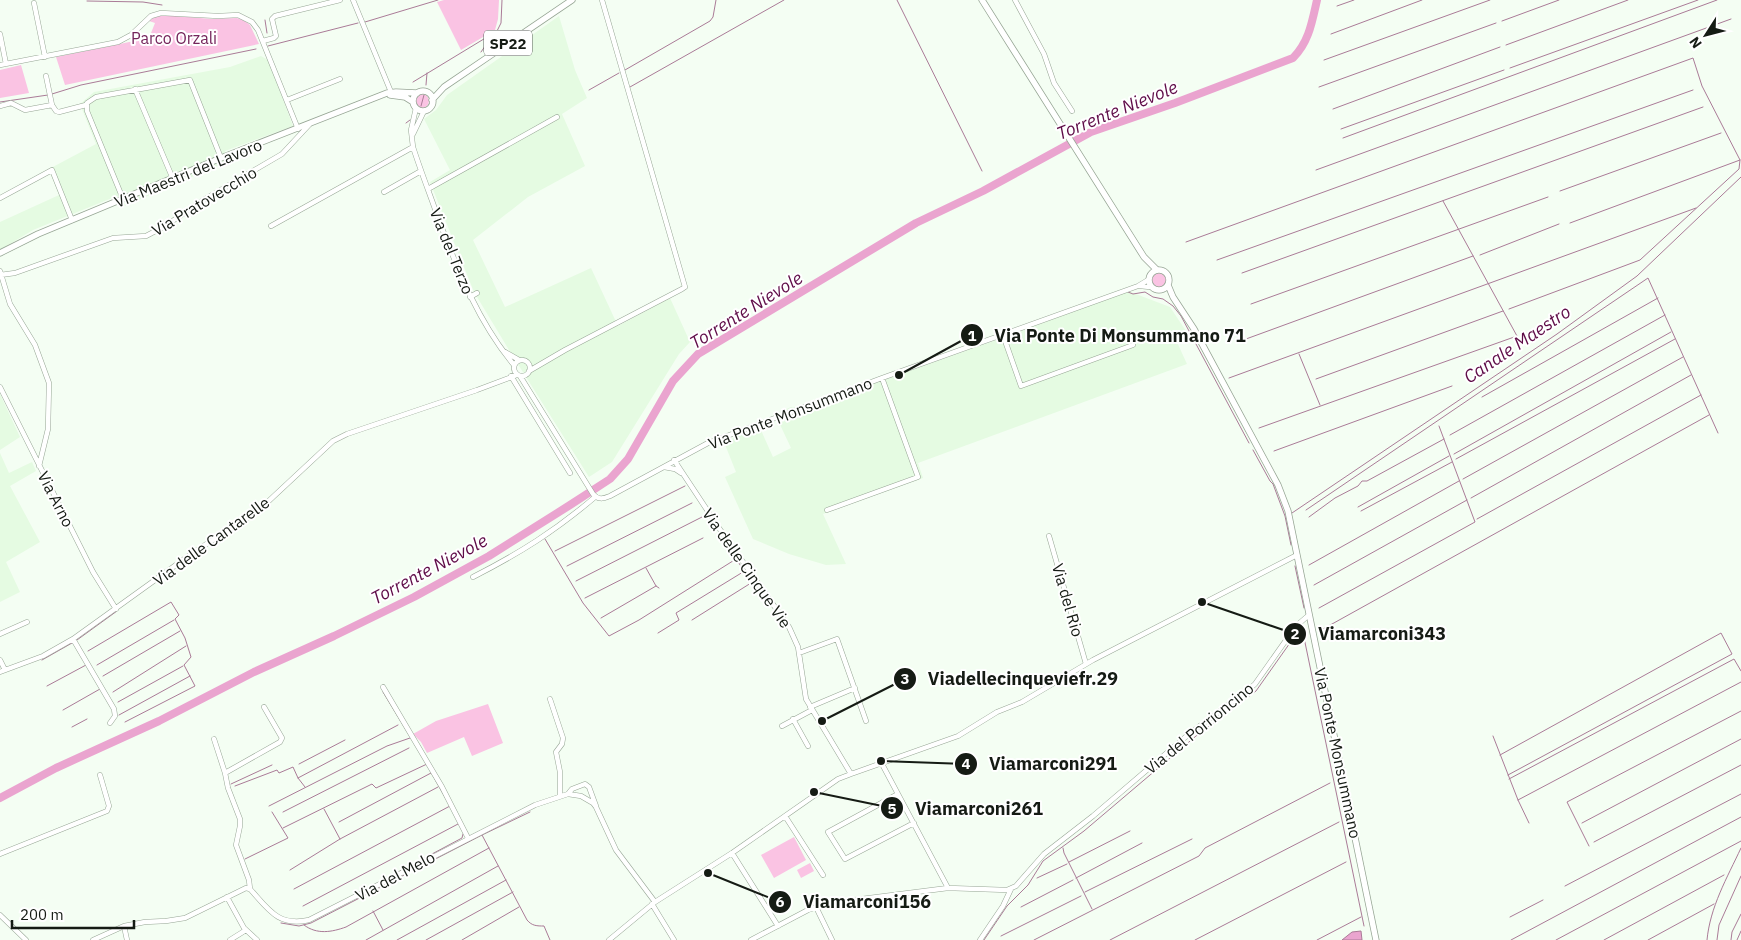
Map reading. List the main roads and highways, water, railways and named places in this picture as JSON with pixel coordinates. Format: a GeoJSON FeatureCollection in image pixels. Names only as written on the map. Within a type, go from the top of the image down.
{"type":"FeatureCollection","features":[{"type":"Feature","properties":{"kind":"main road","name":"SP22"},"geometry":{"type":"LineString","coordinates":[[416,93],[423,91],[429,93],[444,87],[572,0]]}},
{"type":"Feature","properties":{"kind":"main road"},"geometry":{"type":"LineString","coordinates":[[982,0],[1144,257],[1157,270],[1164,271],[1167,274],[1168,285],[1173,297]]}},
{"type":"Feature","properties":{"kind":"main road","name":"SP22"},"geometry":{"type":"LineString","coordinates":[[413,102],[416,108],[424,110],[431,106],[432,100],[444,87]]}},
{"type":"Feature","properties":{"kind":"main road","name":"Via Maestri del Lavoro"},"geometry":{"type":"LineString","coordinates":[[0,253],[38,234],[378,96],[391,92],[416,93]]}},
{"type":"Feature","properties":{"kind":"main road"},"geometry":{"type":"LineString","coordinates":[[378,96],[405,97],[413,102],[416,93]]}},
{"type":"Feature","properties":{"kind":"main road"},"geometry":{"type":"LineString","coordinates":[[429,93],[432,100]]}},
{"type":"Feature","properties":{"kind":"main road"},"geometry":{"type":"LineString","coordinates":[[1144,257],[1150,287],[1157,291],[1163,290],[1168,285]]}},
{"type":"Feature","properties":{"kind":"main road"},"geometry":{"type":"LineString","coordinates":[[1149,277],[1157,270]]}},
{"type":"Feature","properties":{"kind":"main road"},"geometry":{"type":"LineString","coordinates":[[1163,290],[1173,297]]}},
{"type":"Feature","properties":{"kind":"main road","name":"Via Ponte Monsummano"},"geometry":{"type":"LineString","coordinates":[[1173,297],[1194,329],[1278,485],[1288,511],[1376,940]]}},
{"type":"Feature","properties":{"kind":"waterway"},"geometry":{"type":"LineString","coordinates":[[365,22],[438,0]]}},
{"type":"Feature","properties":{"kind":"waterway"},"geometry":{"type":"LineString","coordinates":[[413,82],[497,31],[501,23],[502,0]]}},
{"type":"Feature","properties":{"kind":"waterway"},"geometry":{"type":"LineString","coordinates":[[625,70],[710,21],[713,17],[716,0]]}},
{"type":"Feature","properties":{"kind":"waterway"},"geometry":{"type":"LineString","coordinates":[[630,87],[784,0]]}},
{"type":"Feature","properties":{"kind":"waterway"},"geometry":{"type":"LineString","coordinates":[[897,0],[982,171]]}},
{"type":"Feature","properties":{"kind":"waterway","name":"Torrente Nievole"},"geometry":{"type":"LineString","coordinates":[[0,798],[56,768],[159,721],[254,672],[414,597],[489,556],[610,479],[628,459],[673,381],[698,354],[916,223],[983,191],[1091,132],[1175,103],[1293,58],[1306,38],[1317,0]]}},
{"type":"Feature","properties":{"kind":"waterway"},"geometry":{"type":"LineString","coordinates":[[1337,6],[1354,0]]}},
{"type":"Feature","properties":{"kind":"waterway"},"geometry":{"type":"LineString","coordinates":[[1331,34],[1422,0]]}},
{"type":"Feature","properties":{"kind":"waterway"},"geometry":{"type":"LineString","coordinates":[[1324,60],[1490,0]]}},
{"type":"Feature","properties":{"kind":"waterway"},"geometry":{"type":"LineString","coordinates":[[1502,21],[1559,0]]}},
{"type":"Feature","properties":{"kind":"waterway"},"geometry":{"type":"LineString","coordinates":[[1506,45],[1628,0]]}},
{"type":"Feature","properties":{"kind":"waterway"},"geometry":{"type":"LineString","coordinates":[[1510,68],[1698,0]]}},
{"type":"Feature","properties":{"kind":"waterway"},"geometry":{"type":"LineString","coordinates":[[1343,138],[1717,0]]}},
{"type":"Feature","properties":{"kind":"waterway"},"geometry":{"type":"LineString","coordinates":[[87,1],[143,2],[162,5]]}},
{"type":"Feature","properties":{"kind":"waterway"},"geometry":{"type":"LineString","coordinates":[[1316,170],[1731,19]]}},
{"type":"Feature","properties":{"kind":"waterway"},"geometry":{"type":"LineString","coordinates":[[265,20],[267,33]]}},
{"type":"Feature","properties":{"kind":"waterway"},"geometry":{"type":"LineString","coordinates":[[268,46],[358,23]]}},
{"type":"Feature","properties":{"kind":"waterway"},"geometry":{"type":"LineString","coordinates":[[1319,87],[1496,23]]}},
{"type":"Feature","properties":{"kind":"waterway"},"geometry":{"type":"LineString","coordinates":[[481,52],[495,32]]}},
{"type":"Feature","properties":{"kind":"waterway"},"geometry":{"type":"LineString","coordinates":[[1333,109],[1500,47]]}},
{"type":"Feature","properties":{"kind":"waterway"},"geometry":{"type":"LineString","coordinates":[[52,94],[81,85],[256,49]]}},
{"type":"Feature","properties":{"kind":"waterway"},"geometry":{"type":"LineString","coordinates":[[1186,242],[1693,58],[1702,86],[1740,160],[1739,169],[1640,260],[1509,309]]}},
{"type":"Feature","properties":{"kind":"waterway"},"geometry":{"type":"LineString","coordinates":[[1341,129],[1504,70]]}},
{"type":"Feature","properties":{"kind":"waterway"},"geometry":{"type":"LineString","coordinates":[[426,85],[427,73]]}},
{"type":"Feature","properties":{"kind":"waterway"},"geometry":{"type":"LineString","coordinates":[[589,90],[619,73]]}},
{"type":"Feature","properties":{"kind":"waterway"},"geometry":{"type":"LineString","coordinates":[[1217,260],[1693,90]]}},
{"type":"Feature","properties":{"kind":"waterway"},"geometry":{"type":"LineString","coordinates":[[0,102],[48,95]]}},
{"type":"Feature","properties":{"kind":"waterway"},"geometry":{"type":"LineString","coordinates":[[421,106],[424,95]]}},
{"type":"Feature","properties":{"kind":"waterway"},"geometry":{"type":"LineString","coordinates":[[1242,273],[1703,107]]}},
{"type":"Feature","properties":{"kind":"waterway"},"geometry":{"type":"LineString","coordinates":[[406,123],[410,120]]}},
{"type":"Feature","properties":{"kind":"waterway"},"geometry":{"type":"LineString","coordinates":[[1560,191],[1721,133]]}},
{"type":"Feature","properties":{"kind":"waterway"},"geometry":{"type":"LineString","coordinates":[[1570,223],[1740,160]]}},
{"type":"Feature","properties":{"kind":"waterway","name":"Canale Maestro"},"geometry":{"type":"LineString","coordinates":[[1292,513],[1557,334],[1637,276],[1741,177]]}},
{"type":"Feature","properties":{"kind":"waterway"},"geometry":{"type":"LineString","coordinates":[[1251,304],[1548,197]]}},
{"type":"Feature","properties":{"kind":"waterway"},"geometry":{"type":"LineString","coordinates":[[1259,428],[1517,336],[1443,201]]}},
{"type":"Feature","properties":{"kind":"waterway"},"geometry":{"type":"LineString","coordinates":[[1229,378],[1696,208]]}},
{"type":"Feature","properties":{"kind":"waterway"},"geometry":{"type":"LineString","coordinates":[[1480,255],[1559,224]]}},
{"type":"Feature","properties":{"kind":"waterway"},"geometry":{"type":"LineString","coordinates":[[1246,339],[1473,256]]}},
{"type":"Feature","properties":{"kind":"waterway"},"geometry":{"type":"LineString","coordinates":[[1306,510],[1648,278],[1718,433]]}},
{"type":"Feature","properties":{"kind":"waterway"},"geometry":{"type":"LineString","coordinates":[[1128,292],[1133,294],[1145,292],[1153,297],[1163,299],[1173,306],[1181,316],[1249,443]]}},
{"type":"Feature","properties":{"kind":"waterway"},"geometry":{"type":"LineString","coordinates":[[1482,397],[1658,298]]}},
{"type":"Feature","properties":{"kind":"waterway"},"geometry":{"type":"LineString","coordinates":[[1316,379],[1503,311]]}},
{"type":"Feature","properties":{"kind":"waterway"},"geometry":{"type":"LineString","coordinates":[[1450,435],[1665,315]]}},
{"type":"Feature","properties":{"kind":"waterway"},"geometry":{"type":"LineString","coordinates":[[1454,454],[1671,332]]}},
{"type":"Feature","properties":{"kind":"waterway"},"geometry":{"type":"LineString","coordinates":[[1456,459],[1675,339]]}},
{"type":"Feature","properties":{"kind":"waterway"},"geometry":{"type":"LineString","coordinates":[[1299,354],[1320,405]]}},
{"type":"Feature","properties":{"kind":"waterway"},"geometry":{"type":"LineString","coordinates":[[1463,479],[1683,357]]}},
{"type":"Feature","properties":{"kind":"waterway"},"geometry":{"type":"LineString","coordinates":[[1471,498],[1691,375]]}},
{"type":"Feature","properties":{"kind":"waterway"},"geometry":{"type":"LineString","coordinates":[[1274,451],[1452,386]]}},
{"type":"Feature","properties":{"kind":"waterway"},"geometry":{"type":"LineString","coordinates":[[1477,519],[1701,395]]}},
{"type":"Feature","properties":{"kind":"waterway"},"geometry":{"type":"LineString","coordinates":[[1323,629],[1709,415]]}},
{"type":"Feature","properties":{"kind":"waterway"},"geometry":{"type":"LineString","coordinates":[[1319,608],[1475,522],[1439,426]]}},
{"type":"Feature","properties":{"kind":"waterway"},"geometry":{"type":"LineString","coordinates":[[1309,517],[1335,498],[1358,486],[1362,481],[1367,481],[1444,439]]}},
{"type":"Feature","properties":{"kind":"waterway"},"geometry":{"type":"LineString","coordinates":[[1253,450],[1273,484],[1285,516],[1291,545]]}},
{"type":"Feature","properties":{"kind":"waterway"},"geometry":{"type":"LineString","coordinates":[[1358,507],[1449,456]]}},
{"type":"Feature","properties":{"kind":"waterway"},"geometry":{"type":"LineString","coordinates":[[1361,511],[1452,462]]}},
{"type":"Feature","properties":{"kind":"waterway"},"geometry":{"type":"LineString","coordinates":[[1309,565],[1459,481]]}},
{"type":"Feature","properties":{"kind":"waterway"},"geometry":{"type":"LineString","coordinates":[[555,551],[685,486]]}},
{"type":"Feature","properties":{"kind":"waterway"},"geometry":{"type":"LineString","coordinates":[[1314,585],[1467,500]]}},
{"type":"Feature","properties":{"kind":"waterway"},"geometry":{"type":"LineString","coordinates":[[567,566],[692,503]]}},
{"type":"Feature","properties":{"kind":"waterway"},"geometry":{"type":"LineString","coordinates":[[576,581],[704,516]]}},
{"type":"Feature","properties":{"kind":"waterway"},"geometry":{"type":"LineString","coordinates":[[585,598],[703,538]]}},
{"type":"Feature","properties":{"kind":"waterway"},"geometry":{"type":"LineString","coordinates":[[545,539],[583,603],[609,636],[639,620],[736,559],[760,594]]}},
{"type":"Feature","properties":{"kind":"waterway"},"geometry":{"type":"LineString","coordinates":[[1295,566],[1304,608]]}},
{"type":"Feature","properties":{"kind":"waterway"},"geometry":{"type":"LineString","coordinates":[[646,568],[659,588]]}},
{"type":"Feature","properties":{"kind":"waterway"},"geometry":{"type":"LineString","coordinates":[[658,633],[679,620],[676,613],[743,572]]}},
{"type":"Feature","properties":{"kind":"waterway"},"geometry":{"type":"LineString","coordinates":[[692,620],[751,583]]}},
{"type":"Feature","properties":{"kind":"waterway"},"geometry":{"type":"LineString","coordinates":[[601,618],[656,586]]}},
{"type":"Feature","properties":{"kind":"waterway"},"geometry":{"type":"LineString","coordinates":[[88,651],[171,602],[179,615],[175,619],[185,638],[191,657],[184,665],[195,686],[125,722]]}},
{"type":"Feature","properties":{"kind":"waterway"},"geometry":{"type":"LineString","coordinates":[[77,640],[117,611]]}},
{"type":"Feature","properties":{"kind":"waterway"},"geometry":{"type":"LineString","coordinates":[[97,665],[174,620]]}},
{"type":"Feature","properties":{"kind":"waterway"},"geometry":{"type":"LineString","coordinates":[[1302,628],[1364,926]]}},
{"type":"Feature","properties":{"kind":"waterway"},"geometry":{"type":"LineString","coordinates":[[984,940],[1007,906],[1028,885],[1043,861],[1084,831],[1196,736],[1256,691],[1297,633],[1302,630]]}},
{"type":"Feature","properties":{"kind":"waterway"},"geometry":{"type":"LineString","coordinates":[[103,676],[180,631]]}},
{"type":"Feature","properties":{"kind":"waterway"},"geometry":{"type":"LineString","coordinates":[[1500,755],[1721,633],[1732,654],[1508,775]]}},
{"type":"Feature","properties":{"kind":"waterway"},"geometry":{"type":"LineString","coordinates":[[42,660],[72,643]]}},
{"type":"Feature","properties":{"kind":"waterway"},"geometry":{"type":"LineString","coordinates":[[113,692],[186,646]]}},
{"type":"Feature","properties":{"kind":"waterway"},"geometry":{"type":"LineString","coordinates":[[1509,779],[1734,659],[1741,671]]}},
{"type":"Feature","properties":{"kind":"waterway"},"geometry":{"type":"LineString","coordinates":[[47,686],[86,665]]}},
{"type":"Feature","properties":{"kind":"waterway"},"geometry":{"type":"LineString","coordinates":[[118,702],[183,666]]}},
{"type":"Feature","properties":{"kind":"waterway"},"geometry":{"type":"LineString","coordinates":[[119,715],[190,676]]}},
{"type":"Feature","properties":{"kind":"waterway"},"geometry":{"type":"LineString","coordinates":[[1518,800],[1741,682]]}},
{"type":"Feature","properties":{"kind":"waterway"},"geometry":{"type":"LineString","coordinates":[[63,710],[100,689]]}},
{"type":"Feature","properties":{"kind":"waterway"},"geometry":{"type":"LineString","coordinates":[[383,692],[414,743]]}},
{"type":"Feature","properties":{"kind":"waterway"},"geometry":{"type":"LineString","coordinates":[[1589,846],[1567,802],[1741,711]]}},
{"type":"Feature","properties":{"kind":"waterway"},"geometry":{"type":"LineString","coordinates":[[72,727],[87,719]]}},
{"type":"Feature","properties":{"kind":"waterway"},"geometry":{"type":"LineString","coordinates":[[298,778],[398,725]]}},
{"type":"Feature","properties":{"kind":"waterway"},"geometry":{"type":"LineString","coordinates":[[1493,736],[1529,823]]}},
{"type":"Feature","properties":{"kind":"waterway"},"geometry":{"type":"LineString","coordinates":[[269,806],[387,746],[410,738]]}},
{"type":"Feature","properties":{"kind":"waterway"},"geometry":{"type":"LineString","coordinates":[[1582,823],[1741,739]]}},
{"type":"Feature","properties":{"kind":"waterway"},"geometry":{"type":"LineString","coordinates":[[299,764],[345,740]]}},
{"type":"Feature","properties":{"kind":"waterway"},"geometry":{"type":"LineString","coordinates":[[283,812],[409,748]]}},
{"type":"Feature","properties":{"kind":"waterway"},"geometry":{"type":"LineString","coordinates":[[283,828],[372,784],[376,788],[427,764]]}},
{"type":"Feature","properties":{"kind":"waterway"},"geometry":{"type":"LineString","coordinates":[[231,784],[272,765]]}},
{"type":"Feature","properties":{"kind":"waterway"},"geometry":{"type":"LineString","coordinates":[[1594,842],[1741,765]]}},
{"type":"Feature","properties":{"kind":"waterway"},"geometry":{"type":"LineString","coordinates":[[235,786],[277,770],[279,773],[293,767],[305,787]]}},
{"type":"Feature","properties":{"kind":"waterway"},"geometry":{"type":"LineString","coordinates":[[339,822],[431,773]]}},
{"type":"Feature","properties":{"kind":"waterway"},"geometry":{"type":"LineString","coordinates":[[432,774],[446,799]]}},
{"type":"Feature","properties":{"kind":"waterway"},"geometry":{"type":"LineString","coordinates":[[1034,940],[1199,856],[1205,848],[1330,783]]}},
{"type":"Feature","properties":{"kind":"waterway"},"geometry":{"type":"LineString","coordinates":[[290,870],[340,839],[438,787]]}},
{"type":"Feature","properties":{"kind":"waterway"},"geometry":{"type":"LineString","coordinates":[[1565,886],[1741,794]]}},
{"type":"Feature","properties":{"kind":"waterway"},"geometry":{"type":"LineString","coordinates":[[294,889],[450,806]]}},
{"type":"Feature","properties":{"kind":"waterway"},"geometry":{"type":"LineString","coordinates":[[324,809],[340,839]]}},
{"type":"Feature","properties":{"kind":"waterway"},"geometry":{"type":"LineString","coordinates":[[245,859],[288,838],[272,812]]}},
{"type":"Feature","properties":{"kind":"waterway"},"geometry":{"type":"LineString","coordinates":[[281,923],[299,926],[311,923],[530,812]]}},
{"type":"Feature","properties":{"kind":"waterway"},"geometry":{"type":"LineString","coordinates":[[1511,940],[1741,817]]}},
{"type":"Feature","properties":{"kind":"waterway"},"geometry":{"type":"LineString","coordinates":[[1110,940],[1339,822]]}},
{"type":"Feature","properties":{"kind":"waterway"},"geometry":{"type":"LineString","coordinates":[[303,906],[458,824]]}},
{"type":"Feature","properties":{"kind":"waterway"},"geometry":{"type":"LineString","coordinates":[[1069,862],[1130,831]]}},
{"type":"Feature","properties":{"kind":"waterway"},"geometry":{"type":"LineString","coordinates":[[372,886],[462,838],[463,834]]}},
{"type":"Feature","properties":{"kind":"waterway"},"geometry":{"type":"LineString","coordinates":[[482,835],[527,920],[535,925],[544,926],[550,940]]}},
{"type":"Feature","properties":{"kind":"waterway"},"geometry":{"type":"LineString","coordinates":[[1085,892],[1192,839]]}},
{"type":"Feature","properties":{"kind":"waterway"},"geometry":{"type":"LineString","coordinates":[[1556,940],[1741,841]]}},
{"type":"Feature","properties":{"kind":"waterway"},"geometry":{"type":"LineString","coordinates":[[1076,878],[1142,843]]}},
{"type":"Feature","properties":{"kind":"waterway"},"geometry":{"type":"LineString","coordinates":[[304,925],[314,930],[325,932],[346,927],[489,848]]}},
{"type":"Feature","properties":{"kind":"waterway"},"geometry":{"type":"LineString","coordinates":[[1063,848],[1092,909]]}},
{"type":"Feature","properties":{"kind":"waterway"},"geometry":{"type":"LineString","coordinates":[[1707,940],[1715,904],[1741,848]]}},
{"type":"Feature","properties":{"kind":"waterway"},"geometry":{"type":"LineString","coordinates":[[1195,940],[1346,862]]}},
{"type":"Feature","properties":{"kind":"waterway"},"geometry":{"type":"LineString","coordinates":[[1037,878],[1067,864]]}},
{"type":"Feature","properties":{"kind":"waterway"},"geometry":{"type":"LineString","coordinates":[[366,940],[498,866]]}},
{"type":"Feature","properties":{"kind":"waterway"},"geometry":{"type":"LineString","coordinates":[[1604,940],[1724,875]]}},
{"type":"Feature","properties":{"kind":"waterway"},"geometry":{"type":"LineString","coordinates":[[1717,940],[1719,925],[1741,876]]}},
{"type":"Feature","properties":{"kind":"waterway"},"geometry":{"type":"LineString","coordinates":[[397,940],[506,880]]}},
{"type":"Feature","properties":{"kind":"waterway"},"geometry":{"type":"LineString","coordinates":[[1021,907],[1073,880]]}},
{"type":"Feature","properties":{"kind":"waterway"},"geometry":{"type":"LineString","coordinates":[[426,940],[513,892]]}},
{"type":"Feature","properties":{"kind":"waterway"},"geometry":{"type":"LineString","coordinates":[[1001,936],[1081,896]]}},
{"type":"Feature","properties":{"kind":"waterway"},"geometry":{"type":"LineString","coordinates":[[1510,917],[1543,900]]}},
{"type":"Feature","properties":{"kind":"waterway"},"geometry":{"type":"LineString","coordinates":[[1648,940],[1714,904]]}},
{"type":"Feature","properties":{"kind":"waterway"},"geometry":{"type":"LineString","coordinates":[[462,940],[519,907]]}},
{"type":"Feature","properties":{"kind":"waterway"},"geometry":{"type":"LineString","coordinates":[[373,911],[383,930]]}},
{"type":"Feature","properties":{"kind":"waterway"},"geometry":{"type":"LineString","coordinates":[[1731,940],[1732,932],[1741,914]]}},
{"type":"Feature","properties":{"kind":"waterway"},"geometry":{"type":"LineString","coordinates":[[1317,940],[1361,917]]}},
{"type":"Feature","properties":{"kind":"waterway"},"geometry":{"type":"LineString","coordinates":[[1737,940],[1741,931]]}},
{"type":"Feature","properties":{"kind":"place","name":"Via Ponte Di Monsummano 71"},"geometry":{"type":"Point","coordinates":[899,375]}},
{"type":"Feature","properties":{"kind":"place","name":"Viamarconi343"},"geometry":{"type":"Point","coordinates":[1202,602]}},
{"type":"Feature","properties":{"kind":"place","name":"Viadellecinqueviefr.29"},"geometry":{"type":"Point","coordinates":[822,721]}},
{"type":"Feature","properties":{"kind":"place","name":"Viamarconi291"},"geometry":{"type":"Point","coordinates":[881,761]}},
{"type":"Feature","properties":{"kind":"place","name":"Viamarconi261"},"geometry":{"type":"Point","coordinates":[814,792]}},
{"type":"Feature","properties":{"kind":"place","name":"Viamarconi156"},"geometry":{"type":"Point","coordinates":[708,873]}},
{"type":"Feature","properties":{"kind":"park label","name":"Parco Orzali"},"geometry":{"type":"Point","coordinates":[174,38]}}]}
